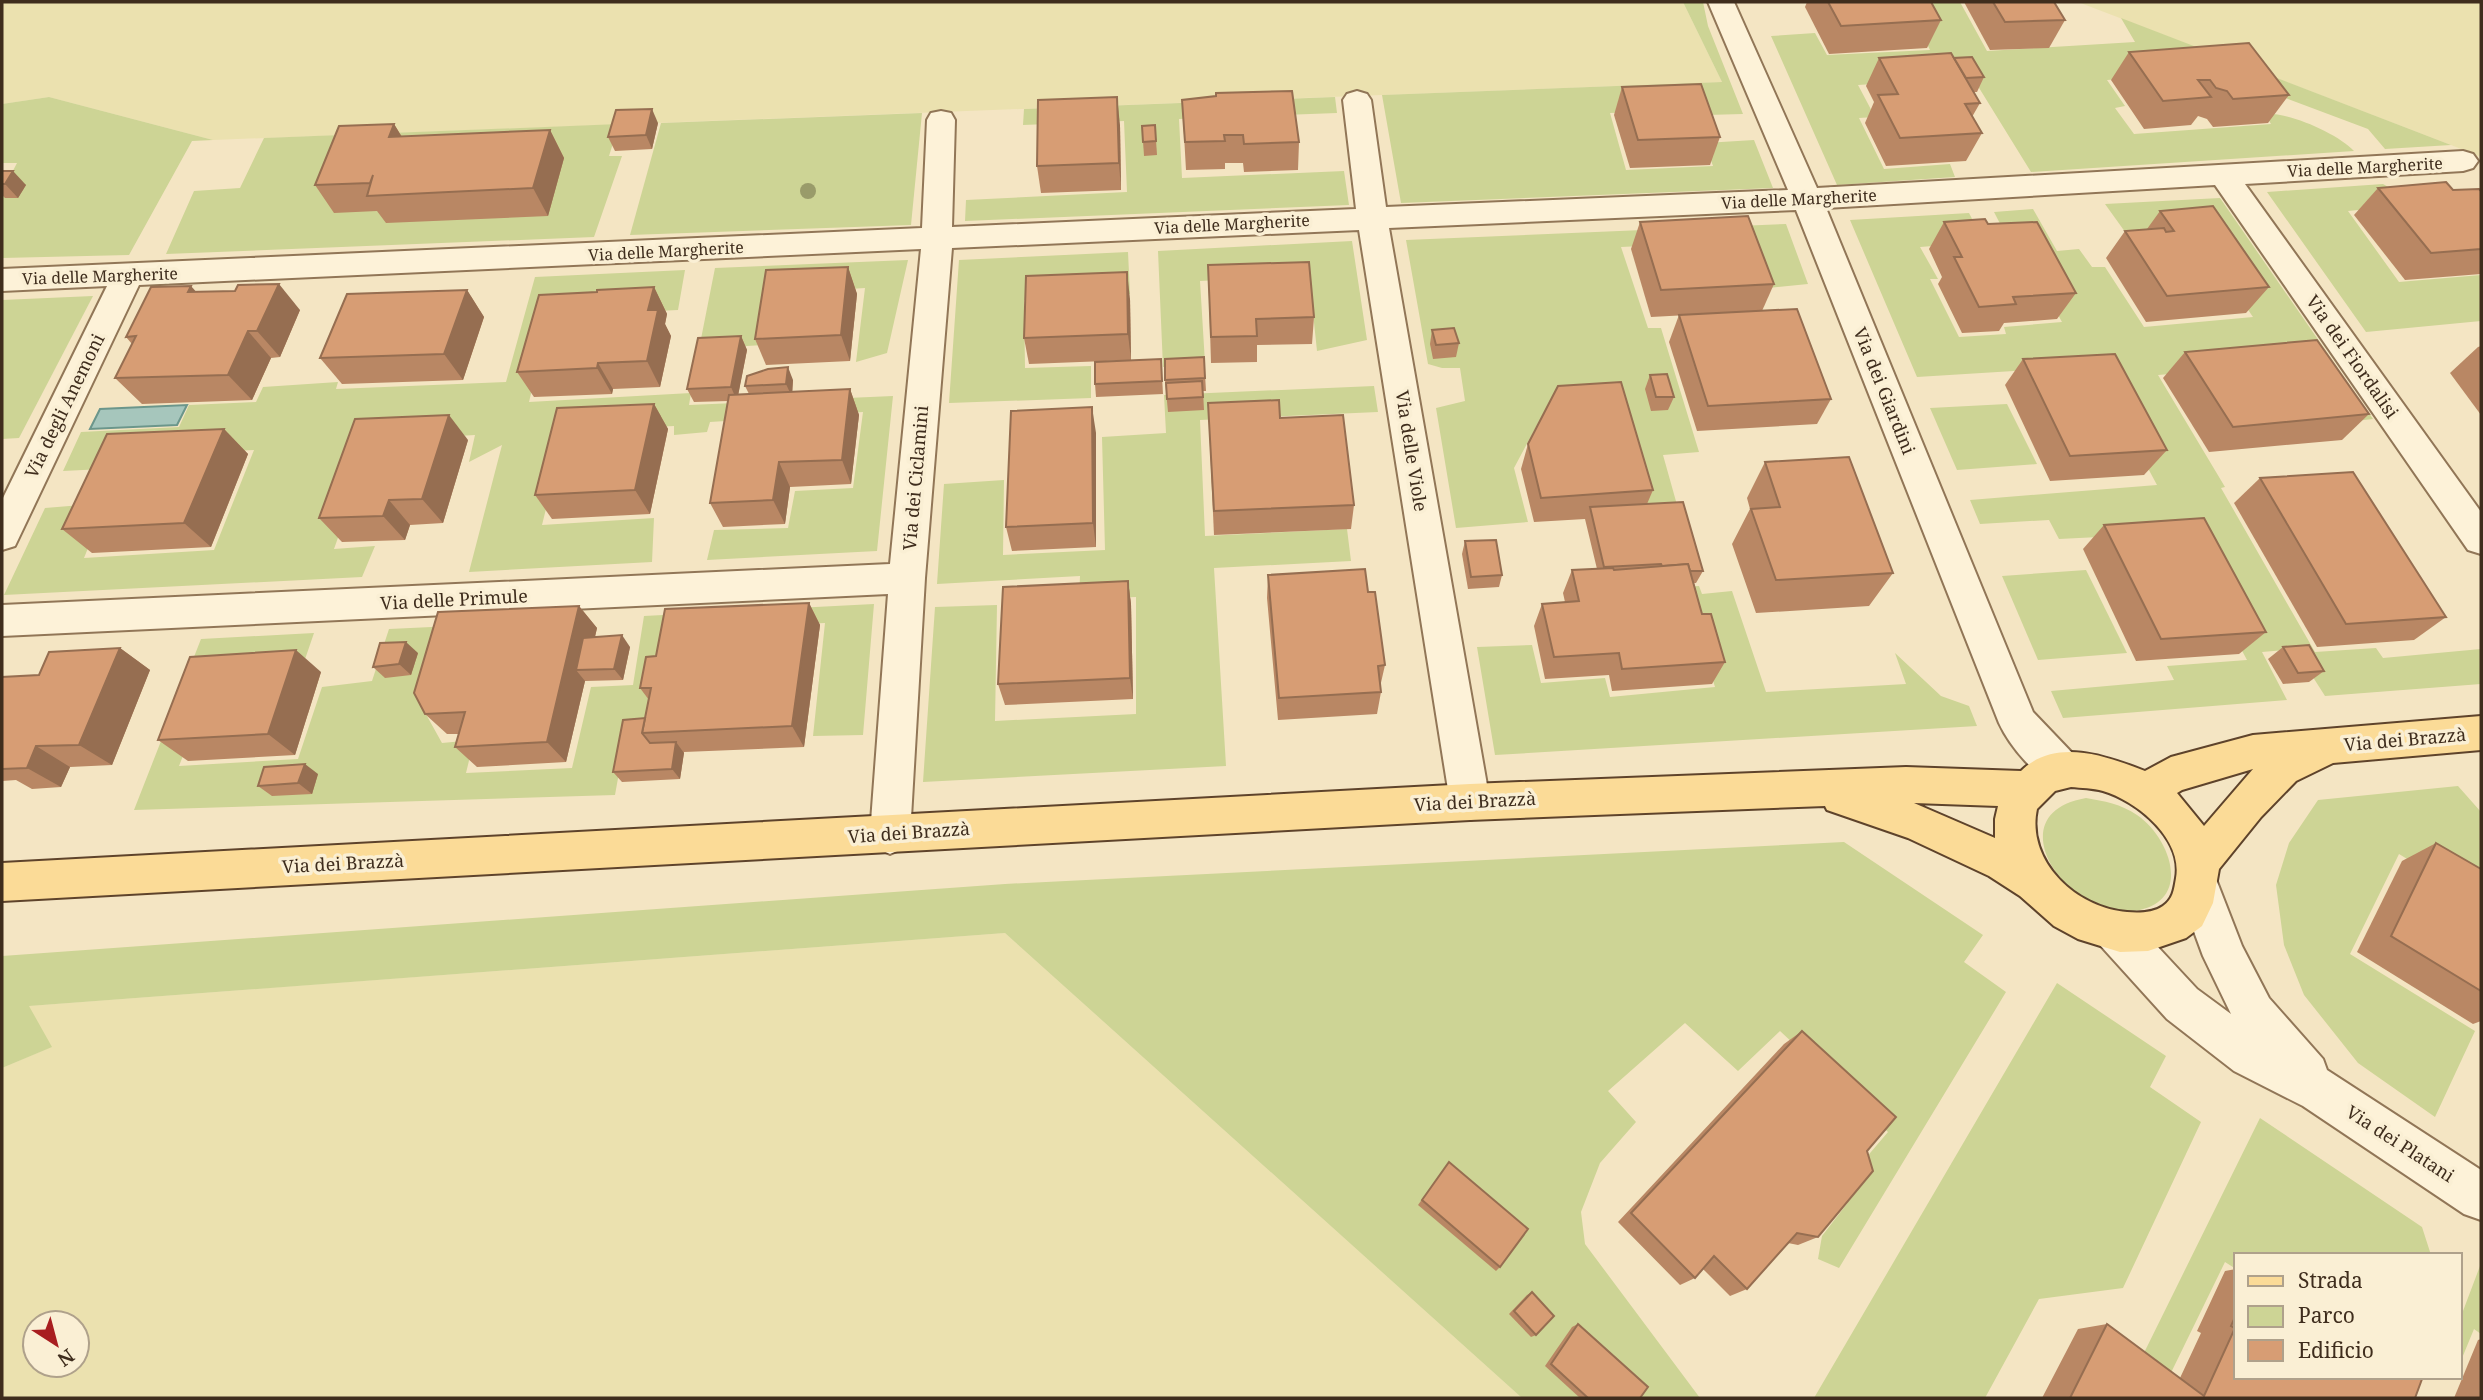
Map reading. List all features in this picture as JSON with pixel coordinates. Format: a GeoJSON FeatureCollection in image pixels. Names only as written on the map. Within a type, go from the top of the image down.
{"type":"FeatureCollection","features":[{"type":"Feature","properties":{"kind":"main road","name":"Via dei Brazzà"},"geometry":{"type":"LineString","coordinates":[[2148,792],[2171,775],[2253,752],[2481,733]]}},
{"type":"Feature","properties":{"kind":"main road","name":"Via dei Brazzà"},"geometry":{"type":"LineString","coordinates":[[2,882],[1470,802],[1906,785],[2026,789],[2016,808],[2013,829],[2019,855],[2034,881],[2056,904],[2084,921],[2115,931],[2143,934],[2171,925],[2189,911],[2199,875],[2247,804],[2282,769],[2328,746]]}},
{"type":"Feature","properties":{"kind":"main road"},"geometry":{"type":"LineString","coordinates":[[2026,789],[2042,778],[2062,770],[2106,773],[2127,781],[2148,792],[2171,812],[2189,836],[2199,875]]}},
{"type":"Feature","properties":{"kind":"main road","name":"Via dei Brazzà"},"geometry":{"type":"LineString","coordinates":[[1816,788],[1900,816],[1967,845],[2034,881]]}},
{"type":"Feature","properties":{"kind":"street","name":"Via dei Giardini"},"geometry":{"type":"LineString","coordinates":[[1721,2],[1807,199],[2018,723],[2062,770]]}},
{"type":"Feature","properties":{"kind":"street","name":"Via delle Viole"},"geometry":{"type":"LineString","coordinates":[[1357,100],[1372,217],[1470,802]]}},
{"type":"Feature","properties":{"kind":"street","name":"Via dei Ciclamini"},"geometry":{"type":"LineString","coordinates":[[890,835],[907,578],[937,239],[941,120]]}},
{"type":"Feature","properties":{"kind":"street","name":"Via delle Margherite"},"geometry":{"type":"LineString","coordinates":[[2,280],[1807,199],[2463,162]]}},
{"type":"Feature","properties":{"kind":"street","name":"Via dei Fiordalisi"},"geometry":{"type":"LineString","coordinates":[[2223,174],[2481,540]]}},
{"type":"Feature","properties":{"kind":"street","name":"Via degli Anemoni"},"geometry":{"type":"LineString","coordinates":[[2,536],[128,275]]}},
{"type":"Feature","properties":{"kind":"street","name":"Via delle Primule"},"geometry":{"type":"LineString","coordinates":[[2,621],[907,578]]}},
{"type":"Feature","properties":{"kind":"street","name":"Via dei Platani"},"geometry":{"type":"LineString","coordinates":[[2199,875],[2224,956],[2254,1013],[2319,1090]]}},
{"type":"Feature","properties":{"kind":"street","name":"Via dei Platani"},"geometry":{"type":"LineString","coordinates":[[2115,931],[2182,1004],[2250,1055],[2319,1090],[2481,1197]]}},
{"type":"Feature","properties":{"kind":"shaded area"},"geometry":{"type":"Polygon","coordinates":[[[2,2],[1683,2],[1722,82],[213,140],[49,97],[2,104],[2,2]]]}},
{"type":"Feature","properties":{"kind":"shaded area"},"geometry":{"type":"Polygon","coordinates":[[[2078,2],[2481,2],[2481,157],[2451,145],[2078,2]]]}},
{"type":"Feature","properties":{"kind":"shaded area"},"geometry":{"type":"Polygon","coordinates":[[[1005,933],[1522,1398],[2,1398],[2,1068],[51,1047],[28,1006],[1005,933]]]}},
{"type":"Feature","properties":{"kind":"green space"},"geometry":{"type":"Polygon","coordinates":[[[1683,2],[1703,2],[1708,26],[1743,114],[1706,115],[1702,109],[1610,113],[1626,170],[1713,166],[1705,143],[1754,140],[1773,188],[1401,203],[1382,95],[1722,82],[1683,2]]]}},
{"type":"Feature","properties":{"kind":"green space"},"geometry":{"type":"Polygon","coordinates":[[[1866,2],[1960,2],[1987,51],[2135,42],[2121,18],[2451,145],[2385,149],[2368,129],[2275,94],[2231,71],[2107,80],[2125,106],[2115,108],[2134,134],[2271,124],[2265,114],[2275,114],[2312,125],[2347,144],[2354,151],[2031,172],[1968,70],[1933,80],[1858,85],[1875,117],[1859,118],[1884,169],[1950,164],[1955,177],[1837,185],[1771,36],[1815,33],[1827,55],[1930,50],[1907,3],[1866,2]]]}},
{"type":"Feature","properties":{"kind":"green space"},"geometry":{"type":"Polygon","coordinates":[[[49,97],[213,140],[192,141],[129,255],[2,258],[2,192],[17,163],[2,163],[2,104],[49,97]]]}},
{"type":"Feature","properties":{"kind":"green space"},"geometry":{"type":"Polygon","coordinates":[[[1335,97],[1337,113],[1179,119],[1182,178],[1344,171],[1349,205],[965,221],[966,200],[1127,192],[1124,121],[1023,125],[1024,109],[1335,97]]]}},
{"type":"Feature","properties":{"kind":"green space"},"geometry":{"type":"Polygon","coordinates":[[[922,113],[911,225],[630,235],[661,123],[922,113]]]}},
{"type":"Feature","properties":{"kind":"green space"},"geometry":{"type":"Polygon","coordinates":[[[619,124],[609,156],[622,156],[594,237],[166,254],[194,191],[240,188],[264,138],[619,124]]]}},
{"type":"Feature","properties":{"kind":"green space"},"geometry":{"type":"Polygon","coordinates":[[[2383,184],[2418,204],[2348,211],[2399,282],[2481,275],[2481,321],[2366,332],[2267,192],[2383,184]]]}},
{"type":"Feature","properties":{"kind":"green space"},"geometry":{"type":"Polygon","coordinates":[[[2220,198],[2373,419],[2338,423],[2298,363],[2158,375],[2225,487],[2221,488],[2315,652],[2376,648],[2383,658],[2481,649],[2481,684],[2325,696],[2295,649],[2262,652],[2287,700],[2063,718],[2051,691],[2174,680],[2167,666],[2247,660],[2179,533],[2059,539],[2049,520],[1980,524],[1970,500],[2157,485],[2093,366],[1917,377],[1850,220],[1969,213],[1984,242],[1920,247],[1938,279],[1930,279],[1959,337],[2006,334],[2004,327],[2062,322],[2019,243],[2010,243],[1994,212],[2033,209],[2057,251],[2079,249],[2092,267],[2105,267],[2144,327],[2253,317],[2194,231],[2128,236],[2105,204],[2220,198]]]}},
{"type":"Feature","properties":{"kind":"green space"},"geometry":{"type":"Polygon","coordinates":[[[1786,224],[1808,284],[1759,289],[1741,241],[1621,247],[1648,328],[1661,328],[1699,452],[1663,455],[1679,512],[1646,514],[1613,395],[1551,399],[1514,468],[1528,522],[1456,528],[1436,408],[1465,401],[1460,368],[1442,368],[1428,364],[1406,240],[1786,224]]]}},
{"type":"Feature","properties":{"kind":"green space"},"geometry":{"type":"Polygon","coordinates":[[[1352,241],[1367,340],[1317,351],[1309,275],[1200,281],[1205,363],[1163,367],[1158,251],[1352,241]]]}},
{"type":"Feature","properties":{"kind":"green space"},"geometry":{"type":"Polygon","coordinates":[[[1128,252],[1130,294],[1024,300],[1025,368],[1091,366],[1091,398],[949,403],[959,260],[1128,252]]]}},
{"type":"Feature","properties":{"kind":"green space"},"geometry":{"type":"Polygon","coordinates":[[[908,260],[887,353],[856,362],[865,288],[770,294],[763,345],[699,349],[715,268],[908,260]]]}},
{"type":"Feature","properties":{"kind":"green space"},"geometry":{"type":"Polygon","coordinates":[[[685,270],[678,310],[550,316],[529,402],[691,393],[689,405],[893,396],[877,551],[707,560],[714,530],[788,528],[795,491],[853,488],[863,412],[710,422],[707,432],[674,435],[674,426],[565,432],[542,525],[654,518],[652,562],[469,572],[502,445],[469,462],[475,435],[372,441],[334,549],[375,546],[362,577],[4,595],[45,508],[106,503],[84,558],[214,550],[254,450],[129,456],[123,468],[63,471],[81,432],[179,427],[189,405],[256,402],[263,387],[338,382],[336,389],[506,382],[535,277],[685,270]]]}},
{"type":"Feature","properties":{"kind":"green space"},"geometry":{"type":"Polygon","coordinates":[[[93,296],[19,438],[2,439],[2,300],[93,296]]]}},
{"type":"Feature","properties":{"kind":"green space"},"geometry":{"type":"Polygon","coordinates":[[[1374,386],[1378,412],[1200,420],[1205,536],[1347,529],[1351,561],[1214,568],[1226,766],[923,782],[935,607],[997,605],[995,721],[1136,714],[1136,597],[1079,599],[1080,576],[937,584],[944,484],[1004,480],[1003,555],[1105,550],[1102,437],[1166,433],[1164,395],[1374,386]]]}},
{"type":"Feature","properties":{"kind":"green space"},"geometry":{"type":"Polygon","coordinates":[[[2007,404],[2037,464],[1957,470],[1930,408],[2007,404]]]}},
{"type":"Feature","properties":{"kind":"green space"},"geometry":{"type":"Polygon","coordinates":[[[2086,570],[2127,653],[2038,660],[2002,576],[2086,570]]]}},
{"type":"Feature","properties":{"kind":"green space"},"geometry":{"type":"Polygon","coordinates":[[[1699,586],[1702,594],[1732,591],[1766,692],[1906,684],[1895,653],[1941,696],[1969,706],[1977,726],[1495,755],[1477,647],[1532,645],[1541,683],[1605,678],[1610,697],[1715,687],[1698,632],[1679,587],[1699,586]]]}},
{"type":"Feature","properties":{"kind":"green space"},"geometry":{"type":"Polygon","coordinates":[[[874,604],[863,735],[813,736],[825,623],[670,629],[650,722],[627,728],[615,795],[134,810],[201,639],[314,633],[302,668],[215,674],[179,766],[298,759],[322,687],[372,681],[389,629],[453,626],[427,716],[442,743],[474,740],[466,773],[572,768],[591,687],[633,685],[644,616],[874,604]]]}},
{"type":"Feature","properties":{"kind":"green space"},"geometry":{"type":"Polygon","coordinates":[[[2458,786],[2481,812],[2481,904],[2399,854],[2350,954],[2475,1031],[2435,1117],[2358,1063],[2304,995],[2284,945],[2276,885],[2289,843],[2318,800],[2458,786]]]}},
{"type":"Feature","properties":{"kind":"green space"},"geometry":{"type":"Polygon","coordinates":[[[2086,798],[2131,811],[2160,839],[2171,869],[2170,883],[2164,896],[2153,906],[2134,911],[2109,909],[2086,899],[2066,883],[2051,864],[2043,843],[2045,824],[2059,808],[2086,798]]]}},
{"type":"Feature","properties":{"kind":"green space"},"geometry":{"type":"Polygon","coordinates":[[[1844,842],[1983,935],[1964,962],[2006,992],[1839,1268],[1818,1259],[1822,1236],[1863,1183],[1859,1166],[1888,1132],[1780,1031],[1738,1071],[1685,1023],[1608,1091],[1636,1122],[1600,1163],[1581,1212],[1585,1244],[1700,1398],[1522,1398],[1005,933],[29,1006],[52,1047],[2,1068],[2,956],[1005,884],[1844,842]]]}},
{"type":"Feature","properties":{"kind":"green space"},"geometry":{"type":"Polygon","coordinates":[[[2057,983],[2166,1056],[2150,1087],[2201,1122],[2123,1288],[2039,1299],[1985,1398],[1814,1398],[2057,983]]]}},
{"type":"Feature","properties":{"kind":"green space"},"geometry":{"type":"Polygon","coordinates":[[[2260,1118],[2422,1227],[2430,1253],[2234,1253],[2234,1268],[2225,1262],[2165,1385],[2138,1365],[2260,1118]]]}},
{"type":"Feature","properties":{"kind":"green space"},"geometry":{"type":"Polygon","coordinates":[[[2480,1266],[2481,1334],[2474,1329],[2462,1358],[2462,1314],[2480,1266]]]}},
{"type":"Feature","properties":{"kind":"water"},"geometry":{"type":"Polygon","coordinates":[[[187,405],[177,425],[90,429],[100,409],[187,405]]]}},
{"type":"Feature","properties":{"kind":"building"},"geometry":{"type":"Polygon","coordinates":[[[1828,2],[1931,2],[1941,20],[1841,26],[1828,2]]]}},
{"type":"Feature","properties":{"kind":"building"},"geometry":{"type":"Polygon","coordinates":[[[1993,2],[2054,2],[2065,20],[2005,22],[1993,2]]]}},
{"type":"Feature","properties":{"kind":"building"},"geometry":{"type":"Polygon","coordinates":[[[2249,43],[2289,95],[2233,99],[2227,91],[2216,88],[2210,80],[2198,80],[2211,97],[2163,101],[2129,52],[2249,43]]]}},
{"type":"Feature","properties":{"kind":"building"},"geometry":{"type":"Polygon","coordinates":[[[1951,53],[1980,103],[1965,104],[1982,133],[1900,138],[1878,95],[1898,94],[1879,58],[1951,53]]]}},
{"type":"Feature","properties":{"kind":"building"},"geometry":{"type":"Polygon","coordinates":[[[1972,57],[1984,77],[1966,78],[1954,58],[1972,57]]]}},
{"type":"Feature","properties":{"kind":"building"},"geometry":{"type":"Polygon","coordinates":[[[1701,84],[1720,137],[1638,140],[1622,87],[1701,84]]]}},
{"type":"Feature","properties":{"kind":"building"},"geometry":{"type":"Polygon","coordinates":[[[1292,91],[1299,142],[1244,144],[1243,135],[1224,135],[1225,141],[1185,142],[1182,100],[1216,96],[1216,93],[1292,91]]]}},
{"type":"Feature","properties":{"kind":"building"},"geometry":{"type":"Polygon","coordinates":[[[1117,97],[1119,163],[1037,166],[1038,100],[1117,97]]]}},
{"type":"Feature","properties":{"kind":"building"},"geometry":{"type":"Polygon","coordinates":[[[652,109],[646,135],[608,137],[616,110],[652,109]]]}},
{"type":"Feature","properties":{"kind":"building"},"geometry":{"type":"Polygon","coordinates":[[[394,124],[389,137],[550,130],[533,188],[367,196],[373,175],[370,183],[315,185],[339,126],[394,124]]]}},
{"type":"Feature","properties":{"kind":"building"},"geometry":{"type":"Polygon","coordinates":[[[1155,125],[1156,141],[1143,142],[1142,126],[1155,125]]]}},
{"type":"Feature","properties":{"kind":"building"},"geometry":{"type":"Polygon","coordinates":[[[2,171],[13,171],[5,184],[2,184],[2,171]]]}},
{"type":"Feature","properties":{"kind":"building"},"geometry":{"type":"Polygon","coordinates":[[[2446,182],[2453,190],[2481,191],[2481,249],[2431,253],[2378,188],[2446,182]]]}},
{"type":"Feature","properties":{"kind":"building"},"geometry":{"type":"Polygon","coordinates":[[[2213,206],[2269,287],[2167,296],[2125,231],[2164,228],[2166,232],[2174,231],[2160,211],[2213,206]]]}},
{"type":"Feature","properties":{"kind":"building"},"geometry":{"type":"Polygon","coordinates":[[[1748,216],[1774,284],[1661,290],[1640,222],[1748,216]]]}},
{"type":"Feature","properties":{"kind":"building"},"geometry":{"type":"Polygon","coordinates":[[[1985,219],[1988,224],[2037,222],[2076,293],[2013,297],[2016,304],[1979,307],[1954,257],[1962,257],[1944,222],[1985,219]]]}},
{"type":"Feature","properties":{"kind":"building"},"geometry":{"type":"Polygon","coordinates":[[[1309,262],[1314,317],[1256,319],[1257,336],[1211,337],[1208,265],[1309,262]]]}},
{"type":"Feature","properties":{"kind":"building"},"geometry":{"type":"Polygon","coordinates":[[[848,267],[841,335],[755,339],[766,270],[848,267]]]}},
{"type":"Feature","properties":{"kind":"building"},"geometry":{"type":"Polygon","coordinates":[[[1127,272],[1128,334],[1024,338],[1026,276],[1127,272]]]}},
{"type":"Feature","properties":{"kind":"building"},"geometry":{"type":"Polygon","coordinates":[[[279,284],[257,331],[248,331],[228,375],[115,378],[136,336],[126,337],[151,287],[191,286],[188,292],[235,291],[238,285],[279,284]]]}},
{"type":"Feature","properties":{"kind":"building"},"geometry":{"type":"Polygon","coordinates":[[[654,287],[648,310],[658,310],[647,361],[598,363],[597,368],[517,372],[539,295],[654,287]]]}},
{"type":"Feature","properties":{"kind":"building"},"geometry":{"type":"Polygon","coordinates":[[[467,290],[444,354],[320,358],[347,294],[467,290]]]}},
{"type":"Feature","properties":{"kind":"building"},"geometry":{"type":"Polygon","coordinates":[[[1797,309],[1831,399],[1708,406],[1679,315],[1797,309]]]}},
{"type":"Feature","properties":{"kind":"building"},"geometry":{"type":"Polygon","coordinates":[[[1454,328],[1459,343],[1436,345],[1432,330],[1454,328]]]}},
{"type":"Feature","properties":{"kind":"building"},"geometry":{"type":"Polygon","coordinates":[[[741,336],[731,387],[687,389],[698,338],[741,336]]]}},
{"type":"Feature","properties":{"kind":"building"},"geometry":{"type":"Polygon","coordinates":[[[2317,340],[2369,414],[2233,427],[2185,352],[2317,340]]]}},
{"type":"Feature","properties":{"kind":"building"},"geometry":{"type":"Polygon","coordinates":[[[2115,354],[2167,450],[2070,456],[2023,359],[2115,354]]]}},
{"type":"Feature","properties":{"kind":"building"},"geometry":{"type":"Polygon","coordinates":[[[1204,357],[1205,378],[1165,380],[1165,359],[1204,357]]]}},
{"type":"Feature","properties":{"kind":"building"},"geometry":{"type":"Polygon","coordinates":[[[1161,359],[1162,381],[1095,384],[1095,362],[1161,359]]]}},
{"type":"Feature","properties":{"kind":"building"},"geometry":{"type":"Polygon","coordinates":[[[788,367],[786,384],[745,386],[747,376],[768,369],[788,367]]]}},
{"type":"Feature","properties":{"kind":"building"},"geometry":{"type":"Polygon","coordinates":[[[1667,374],[1674,397],[1656,397],[1650,375],[1667,374]]]}},
{"type":"Feature","properties":{"kind":"building"},"geometry":{"type":"Polygon","coordinates":[[[1202,381],[1203,397],[1167,399],[1166,383],[1202,381]]]}},
{"type":"Feature","properties":{"kind":"building"},"geometry":{"type":"Polygon","coordinates":[[[1621,382],[1653,490],[1541,498],[1528,444],[1558,386],[1621,382]]]}},
{"type":"Feature","properties":{"kind":"building"},"geometry":{"type":"Polygon","coordinates":[[[850,389],[842,460],[779,462],[773,500],[710,503],[729,395],[850,389]]]}},
{"type":"Feature","properties":{"kind":"building"},"geometry":{"type":"Polygon","coordinates":[[[1279,400],[1280,418],[1343,415],[1354,505],[1214,511],[1208,403],[1279,400]]]}},
{"type":"Feature","properties":{"kind":"building"},"geometry":{"type":"Polygon","coordinates":[[[654,404],[635,490],[535,495],[557,408],[654,404]]]}},
{"type":"Feature","properties":{"kind":"building"},"geometry":{"type":"Polygon","coordinates":[[[1092,407],[1093,523],[1006,527],[1011,411],[1092,407]]]}},
{"type":"Feature","properties":{"kind":"building"},"geometry":{"type":"Polygon","coordinates":[[[449,415],[422,499],[389,500],[383,516],[319,518],[355,419],[449,415]]]}},
{"type":"Feature","properties":{"kind":"building"},"geometry":{"type":"Polygon","coordinates":[[[224,429],[184,523],[62,529],[107,434],[224,429]]]}},
{"type":"Feature","properties":{"kind":"building"},"geometry":{"type":"Polygon","coordinates":[[[1849,457],[1893,573],[1776,580],[1751,509],[1780,507],[1765,462],[1849,457]]]}},
{"type":"Feature","properties":{"kind":"building"},"geometry":{"type":"Polygon","coordinates":[[[2353,472],[2446,617],[2346,624],[2260,478],[2353,472]]]}},
{"type":"Feature","properties":{"kind":"building"},"geometry":{"type":"Polygon","coordinates":[[[1683,502],[1703,571],[1690,571],[1688,564],[1604,567],[1590,507],[1683,502]]]}},
{"type":"Feature","properties":{"kind":"building"},"geometry":{"type":"Polygon","coordinates":[[[2204,518],[2266,632],[2161,639],[2104,525],[2204,518]]]}},
{"type":"Feature","properties":{"kind":"building"},"geometry":{"type":"Polygon","coordinates":[[[1496,540],[1502,575],[1471,577],[1465,541],[1496,540]]]}},
{"type":"Feature","properties":{"kind":"building"},"geometry":{"type":"Polygon","coordinates":[[[1688,564],[1702,614],[1711,614],[1725,662],[1622,669],[1619,653],[1554,657],[1542,604],[1579,601],[1572,570],[1614,570],[1688,564]]]}},
{"type":"Feature","properties":{"kind":"building"},"geometry":{"type":"Polygon","coordinates":[[[1365,569],[1368,592],[1375,592],[1385,665],[1378,666],[1381,692],[1279,698],[1268,575],[1365,569]]]}},
{"type":"Feature","properties":{"kind":"building"},"geometry":{"type":"Polygon","coordinates":[[[1128,581],[1130,678],[998,684],[1003,587],[1128,581]]]}},
{"type":"Feature","properties":{"kind":"building"},"geometry":{"type":"Polygon","coordinates":[[[809,603],[792,726],[642,733],[651,688],[640,688],[646,657],[656,656],[665,609],[809,603]]]}},
{"type":"Feature","properties":{"kind":"building"},"geometry":{"type":"Polygon","coordinates":[[[579,606],[547,742],[455,747],[465,712],[425,714],[414,693],[438,612],[579,606]]]}},
{"type":"Feature","properties":{"kind":"building"},"geometry":{"type":"Polygon","coordinates":[[[622,635],[614,669],[576,670],[583,638],[622,635]]]}},
{"type":"Feature","properties":{"kind":"building"},"geometry":{"type":"Polygon","coordinates":[[[406,642],[399,664],[373,667],[380,643],[406,642]]]}},
{"type":"Feature","properties":{"kind":"building"},"geometry":{"type":"Polygon","coordinates":[[[2309,645],[2324,671],[2298,673],[2283,647],[2309,645]]]}},
{"type":"Feature","properties":{"kind":"building"},"geometry":{"type":"Polygon","coordinates":[[[120,648],[79,745],[36,746],[27,768],[2,769],[2,677],[39,675],[49,652],[120,648]]]}},
{"type":"Feature","properties":{"kind":"building"},"geometry":{"type":"Polygon","coordinates":[[[296,650],[268,734],[158,740],[190,657],[296,650]]]}},
{"type":"Feature","properties":{"kind":"building"},"geometry":{"type":"Polygon","coordinates":[[[645,718],[642,733],[650,743],[676,742],[672,769],[613,772],[623,720],[645,718]]]}},
{"type":"Feature","properties":{"kind":"building"},"geometry":{"type":"Polygon","coordinates":[[[305,764],[298,783],[258,786],[264,767],[305,764]]]}},
{"type":"Feature","properties":{"kind":"building"},"geometry":{"type":"Polygon","coordinates":[[[2436,843],[2481,869],[2481,991],[2391,936],[2436,843]]]}},
{"type":"Feature","properties":{"kind":"building"},"geometry":{"type":"Polygon","coordinates":[[[1802,1031],[1896,1117],[1867,1151],[1873,1171],[1818,1237],[1797,1233],[1747,1289],[1714,1256],[1695,1278],[1631,1213],[1802,1031]]]}},
{"type":"Feature","properties":{"kind":"building"},"geometry":{"type":"Polygon","coordinates":[[[1449,1162],[1528,1229],[1500,1267],[1422,1200],[1449,1162]]]}},
{"type":"Feature","properties":{"kind":"building"},"geometry":{"type":"Polygon","coordinates":[[[1532,1292],[1554,1316],[1536,1335],[1514,1311],[1532,1292]]]}},
{"type":"Feature","properties":{"kind":"building"},"geometry":{"type":"Polygon","coordinates":[[[1578,1324],[1648,1387],[1640,1398],[1588,1398],[1551,1364],[1578,1324]]]}},
{"type":"Feature","properties":{"kind":"building"},"geometry":{"type":"Polygon","coordinates":[[[2107,1324],[2204,1396],[2234,1330],[2234,1379],[2422,1379],[2415,1398],[2070,1398],[2107,1324]]]}}]}
